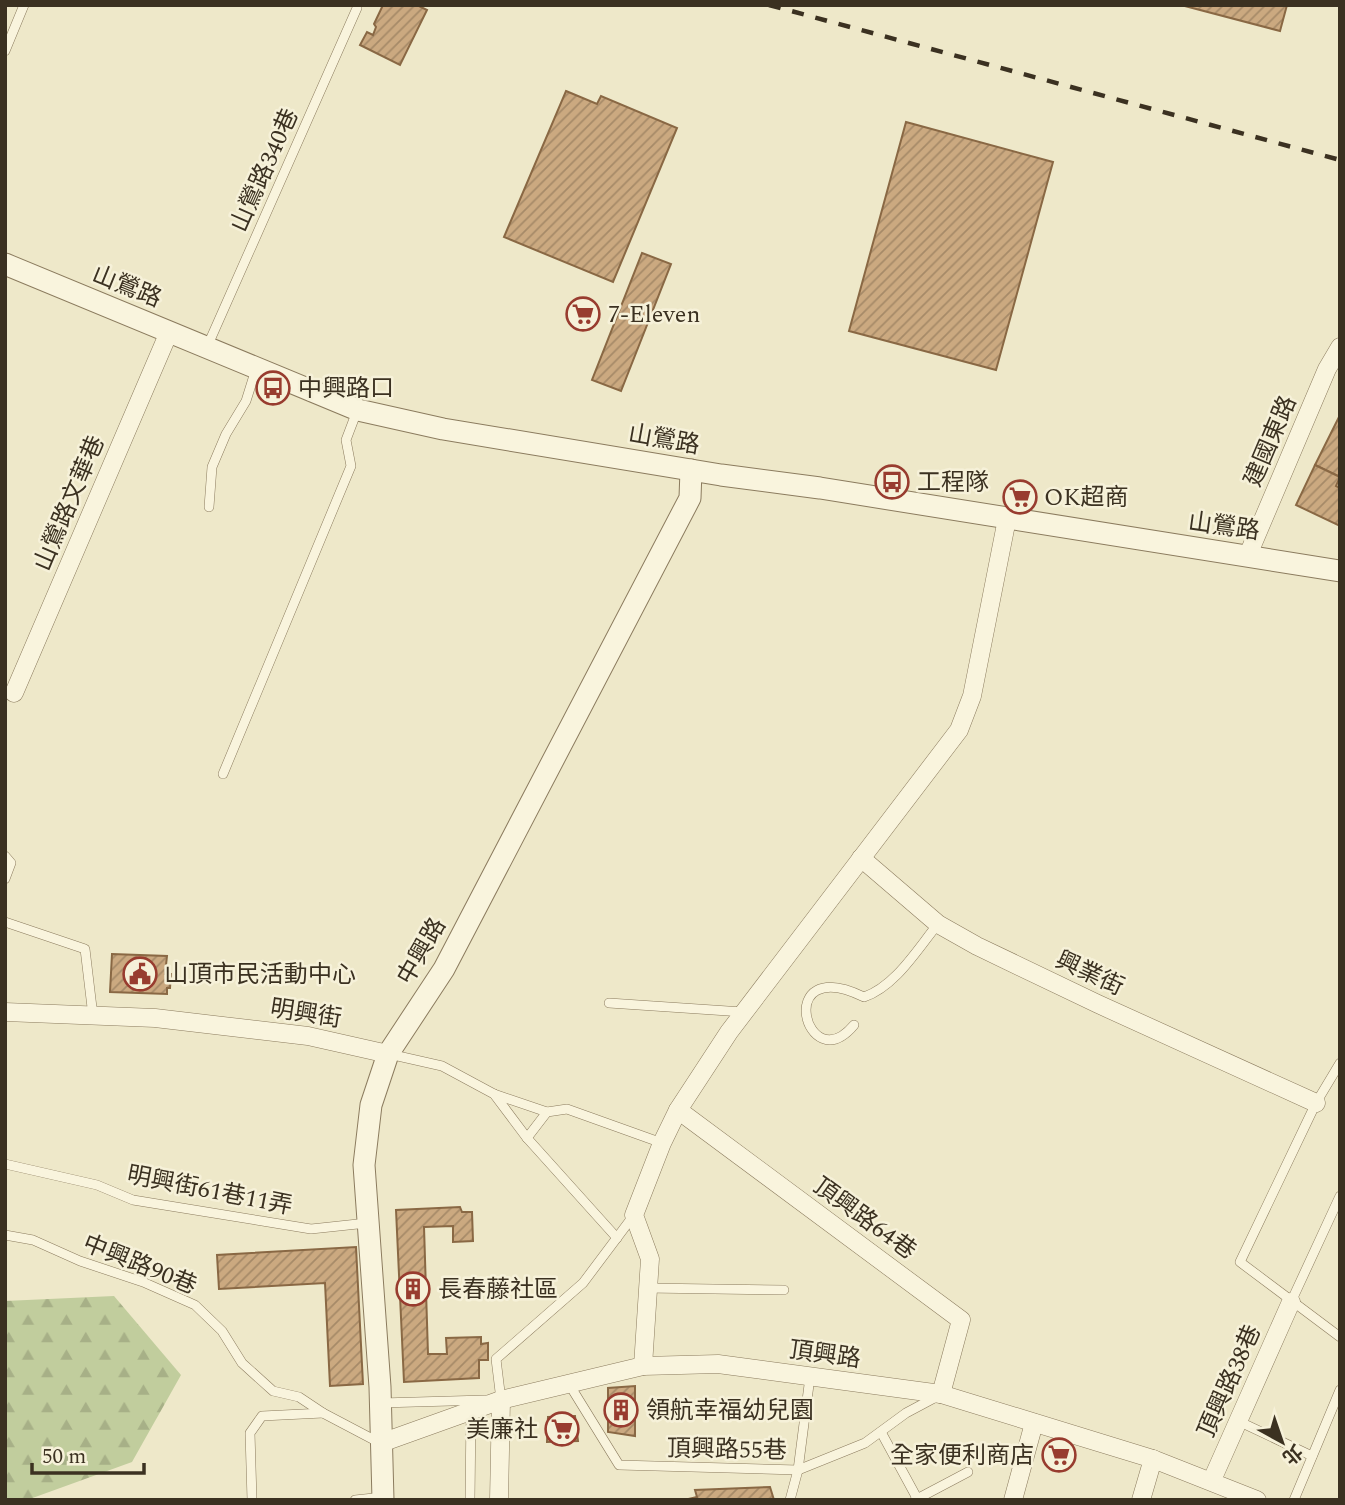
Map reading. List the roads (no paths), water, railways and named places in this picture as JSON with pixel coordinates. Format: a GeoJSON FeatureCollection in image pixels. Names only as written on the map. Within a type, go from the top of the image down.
{"type":"FeatureCollection","features":[{"type":"Feature","properties":{"kind":"street","name":"山鶯路"},"geometry":{"type":"LineString","coordinates":[[6,266],[358,410],[443,429],[691,470],[1340,571]]}},
{"type":"Feature","properties":{"kind":"street","name":"山鶯路文華巷"},"geometry":{"type":"LineString","coordinates":[[12,696],[169,332]]}},
{"type":"Feature","properties":{"kind":"street","name":"建國東路"},"geometry":{"type":"LineString","coordinates":[[1248,555],[1322,381],[1340,347]]}},
{"type":"Feature","properties":{"kind":"street","name":"中興路"},"geometry":{"type":"LineString","coordinates":[[383,1499],[381,1404],[364,1165],[371,1105],[388,1054],[444,969],[690,498],[691,470]]}},
{"type":"Feature","properties":{"kind":"street"},"geometry":{"type":"LineString","coordinates":[[643,1366],[650,1259],[634,1215],[662,1143],[677,1110],[729,1032],[959,730],[972,696],[1007,519]]}},
{"type":"Feature","properties":{"kind":"street","name":"興業街"},"geometry":{"type":"LineString","coordinates":[[861,858],[938,923],[978,946],[1316,1103]]}},
{"type":"Feature","properties":{"kind":"street","name":"明興街"},"geometry":{"type":"LineString","coordinates":[[5,1012],[155,1018],[308,1036],[388,1054]]}},
{"type":"Feature","properties":{"kind":"street","name":"頂興路64巷"},"geometry":{"type":"LineString","coordinates":[[677,1110],[961,1320],[941,1394]]}},
{"type":"Feature","properties":{"kind":"street","name":"頂興路38巷"},"geometry":{"type":"LineString","coordinates":[[1212,1480],[1291,1302]]}},
{"type":"Feature","properties":{"kind":"street","name":"頂興路"},"geometry":{"type":"LineString","coordinates":[[382,1444],[501,1400],[643,1366],[718,1364],[941,1394],[1153,1459],[1212,1480],[1257,1500]]}},
{"type":"Feature","properties":{"kind":"street"},"geometry":{"type":"LineString","coordinates":[[499,1500],[501,1400]]}},
{"type":"Feature","properties":{"kind":"street"},"geometry":{"type":"LineString","coordinates":[[1013,1500],[1034,1423]]}},
{"type":"Feature","properties":{"kind":"street"},"geometry":{"type":"LineString","coordinates":[[1141,1500],[1153,1459]]}},
{"type":"Feature","properties":{"kind":"lane"},"geometry":{"type":"LineString","coordinates":[[5,51],[24,5]]}},
{"type":"Feature","properties":{"kind":"lane","name":"山鶯路340巷"},"geometry":{"type":"LineString","coordinates":[[207,347],[356,8]]}},
{"type":"Feature","properties":{"kind":"lane"},"geometry":{"type":"LineString","coordinates":[[209,507],[212,467],[226,434],[246,401],[257,367]]}},
{"type":"Feature","properties":{"kind":"lane"},"geometry":{"type":"LineString","coordinates":[[223,774],[351,466],[346,440],[358,410]]}},
{"type":"Feature","properties":{"kind":"lane"},"geometry":{"type":"LineString","coordinates":[[5,856],[11,863],[5,879]]}},
{"type":"Feature","properties":{"kind":"lane"},"geometry":{"type":"LineString","coordinates":[[5,922],[85,949],[93,1016]]}},
{"type":"Feature","properties":{"kind":"lane"},"geometry":{"type":"LineString","coordinates":[[854,1025],[842,1035],[829,1040],[820,1038],[811,1030],[805,1017],[806,1003],[813,994],[828,986],[847,988],[864,997],[877,992],[900,970],[938,923]]}},
{"type":"Feature","properties":{"kind":"lane"},"geometry":{"type":"LineString","coordinates":[[609,1003],[745,1012]]}},
{"type":"Feature","properties":{"kind":"lane"},"geometry":{"type":"LineString","coordinates":[[388,1054],[442,1066],[494,1094],[547,1112],[567,1109],[662,1143]]}},
{"type":"Feature","properties":{"kind":"lane"},"geometry":{"type":"LineString","coordinates":[[1340,1063],[1336,1079],[1316,1103],[1240,1262],[1340,1337]]}},
{"type":"Feature","properties":{"kind":"lane"},"geometry":{"type":"LineString","coordinates":[[494,1094],[527,1138],[617,1238]]}},
{"type":"Feature","properties":{"kind":"lane"},"geometry":{"type":"LineString","coordinates":[[527,1138],[547,1112]]}},
{"type":"Feature","properties":{"kind":"lane","name":"明興街61巷11弄"},"geometry":{"type":"LineString","coordinates":[[5,1164],[97,1185],[133,1200],[298,1227],[311,1229],[368,1223]]}},
{"type":"Feature","properties":{"kind":"lane"},"geometry":{"type":"LineString","coordinates":[[1291,1302],[1340,1196]]}},
{"type":"Feature","properties":{"kind":"lane"},"geometry":{"type":"LineString","coordinates":[[381,1404],[501,1400],[496,1359],[583,1283],[634,1215]]}},
{"type":"Feature","properties":{"kind":"lane","name":"中興路90巷"},"geometry":{"type":"LineString","coordinates":[[5,1235],[33,1240],[195,1305],[222,1331],[242,1363],[273,1391],[299,1397],[382,1444]]}},
{"type":"Feature","properties":{"kind":"lane"},"geometry":{"type":"LineString","coordinates":[[647,1288],[784,1290]]}},
{"type":"Feature","properties":{"kind":"lane"},"geometry":{"type":"LineString","coordinates":[[790,1500],[798,1470],[810,1377]]}},
{"type":"Feature","properties":{"kind":"lane","name":"頂興路55巷"},"geometry":{"type":"LineString","coordinates":[[569,1384],[619,1465],[798,1470],[865,1443],[906,1413],[941,1394]]}},
{"type":"Feature","properties":{"kind":"lane"},"geometry":{"type":"LineString","coordinates":[[1294,1500],[1340,1390]]}},
{"type":"Feature","properties":{"kind":"lane"},"geometry":{"type":"LineString","coordinates":[[470,1500],[471,1411]]}},
{"type":"Feature","properties":{"kind":"lane"},"geometry":{"type":"LineString","coordinates":[[252,1500],[250,1433],[262,1416],[323,1413]]}},
{"type":"Feature","properties":{"kind":"lane"},"geometry":{"type":"LineString","coordinates":[[1238,1421],[1312,1456]]}},
{"type":"Feature","properties":{"kind":"lane"},"geometry":{"type":"LineString","coordinates":[[881,1432],[917,1499],[968,1472]]}},
{"type":"Feature","properties":{"kind":"lane"},"geometry":{"type":"LineString","coordinates":[[355,1500],[383,1499]]}},
{"type":"Feature","properties":{"kind":"railway"},"geometry":{"type":"LineString","coordinates":[[769,5],[1340,160]]}},
{"type":"Feature","properties":{"kind":"place","name":"7-Eleven"},"geometry":{"type":"Point","coordinates":[583,314]}},
{"type":"Feature","properties":{"kind":"place","name":"中興路口"},"geometry":{"type":"Point","coordinates":[273,388]}},
{"type":"Feature","properties":{"kind":"place","name":"工程隊"},"geometry":{"type":"Point","coordinates":[892,482]}},
{"type":"Feature","properties":{"kind":"place","name":"OK超商"},"geometry":{"type":"Point","coordinates":[1020,497]}},
{"type":"Feature","properties":{"kind":"place","name":"山頂市民活動中心"},"geometry":{"type":"Point","coordinates":[140,974]}},
{"type":"Feature","properties":{"kind":"place","name":"長春藤社區"},"geometry":{"type":"Point","coordinates":[413,1289]}},
{"type":"Feature","properties":{"kind":"place","name":"領航幸福幼兒園"},"geometry":{"type":"Point","coordinates":[621,1410]}},
{"type":"Feature","properties":{"kind":"place","name":"美廉社"},"geometry":{"type":"Point","coordinates":[562,1429]}},
{"type":"Feature","properties":{"kind":"place","name":"全家便利商店"},"geometry":{"type":"Point","coordinates":[1059,1455]}}]}
